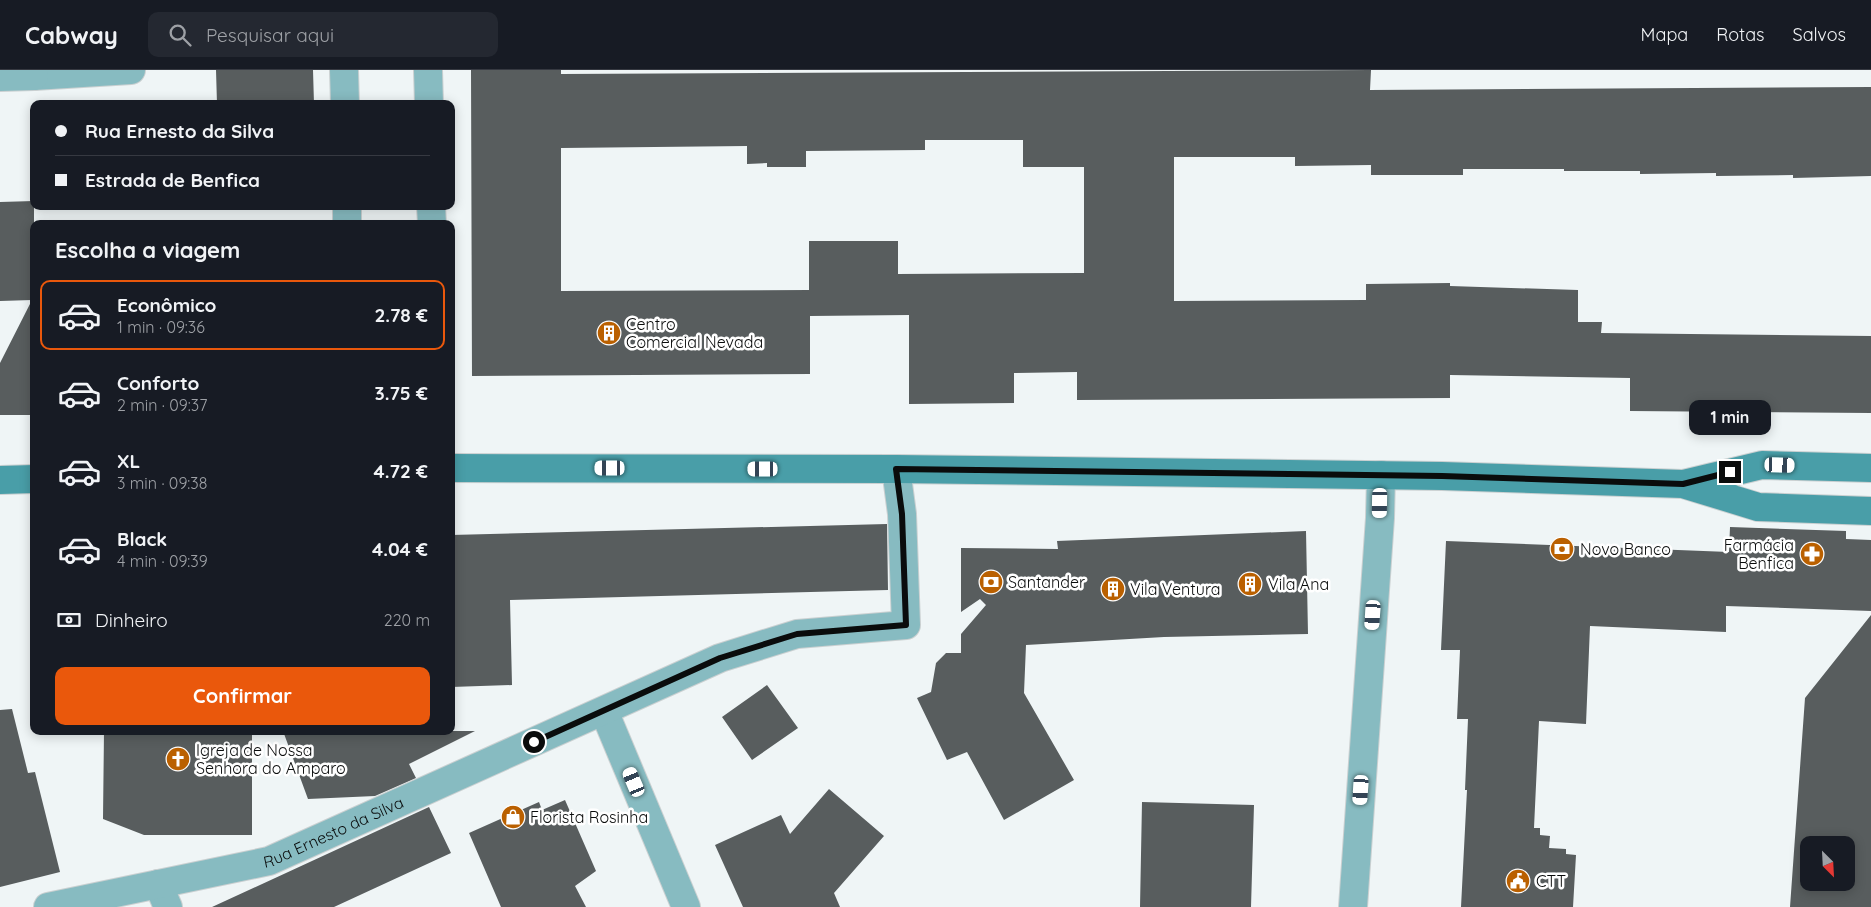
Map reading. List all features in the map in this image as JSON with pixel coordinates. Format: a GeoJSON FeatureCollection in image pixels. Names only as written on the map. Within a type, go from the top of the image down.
{"type":"FeatureCollection","features":[{"type":"Feature","properties":{"kind":"street"},"geometry":{"type":"LineString","coordinates":[[0,77],[34,73],[131,70]]}},
{"type":"Feature","properties":{"kind":"street"},"geometry":{"type":"LineString","coordinates":[[344,70],[345,100]]}},
{"type":"Feature","properties":{"kind":"street"},"geometry":{"type":"LineString","coordinates":[[428,70],[429,100]]}},
{"type":"Feature","properties":{"kind":"street"},"geometry":{"type":"LineString","coordinates":[[455,468],[896,469],[1381,475],[1683,484],[1762,465],[1871,468]]}},
{"type":"Feature","properties":{"kind":"street","name":"Rua Ernesto da Silva"},"geometry":{"type":"LineString","coordinates":[[48,907],[163,895],[269,861],[720,658],[797,634],[906,625],[902,514],[896,469]]}},
{"type":"Feature","properties":{"kind":"street"},"geometry":{"type":"LineString","coordinates":[[1353,907],[1380,518],[1381,475]]}},
{"type":"Feature","properties":{"kind":"street"},"geometry":{"type":"LineString","coordinates":[[0,480],[30,479]]}},
{"type":"Feature","properties":{"kind":"street"},"geometry":{"type":"LineString","coordinates":[[1683,484],[1758,507],[1871,511]]}},
{"type":"Feature","properties":{"kind":"street"},"geometry":{"type":"LineString","coordinates":[[604,711],[686,907]]}},
{"type":"Feature","properties":{"kind":"building"},"geometry":{"type":"Polygon","coordinates":[[[216,70],[313,70],[314,100],[217,100],[216,70]]]}},
{"type":"Feature","properties":{"kind":"building"},"geometry":{"type":"Polygon","coordinates":[[[471,70],[561,70],[561,74],[1371,70],[1370,90],[1871,87],[1871,176],[1793,178],[1793,175],[1716,176],[1716,173],[1640,174],[1640,171],[1564,171],[1564,169],[1463,169],[1463,175],[1371,175],[1371,165],[1295,166],[1295,157],[1174,157],[1174,301],[1366,300],[1366,284],[1450,283],[1450,286],[1578,290],[1578,322],[1602,322],[1601,333],[1871,336],[1871,413],[1630,411],[1630,378],[1450,375],[1450,398],[1077,400],[1077,372],[1014,373],[1014,403],[909,404],[909,315],[810,316],[810,374],[472,376],[471,70]],[[925,140],[925,150],[806,151],[806,167],[767,167],[767,163],[747,164],[747,146],[561,148],[561,291],[809,290],[809,241],[898,241],[898,274],[1084,273],[1084,167],[1023,167],[1023,140],[925,140]]]}},
{"type":"Feature","properties":{"kind":"building"},"geometry":{"type":"Polygon","coordinates":[[[30,201],[30,210],[34,210],[34,220],[30,220],[30,300],[0,301],[0,202],[30,201]]]}},
{"type":"Feature","properties":{"kind":"building"},"geometry":{"type":"Polygon","coordinates":[[[30,304],[30,415],[0,415],[0,363],[30,304]]]}},
{"type":"Feature","properties":{"kind":"building"},"geometry":{"type":"Polygon","coordinates":[[[887,524],[888,590],[510,600],[512,685],[455,687],[455,535],[887,524]]]}},
{"type":"Feature","properties":{"kind":"building"},"geometry":{"type":"Polygon","coordinates":[[[1730,527],[1846,531],[1846,539],[1871,540],[1871,611],[1726,606],[1726,632],[1590,626],[1586,724],[1539,721],[1534,828],[1540,828],[1540,835],[1550,836],[1549,848],[1566,849],[1566,854],[1576,855],[1573,907],[1461,907],[1467,790],[1465,790],[1468,719],[1457,719],[1460,650],[1441,650],[1446,541],[1729,552],[1730,527]]]}},
{"type":"Feature","properties":{"kind":"building"},"geometry":{"type":"Polygon","coordinates":[[[1306,531],[1308,634],[1164,637],[1026,645],[1024,693],[1074,780],[1004,820],[967,752],[947,760],[917,698],[931,692],[936,663],[946,653],[961,653],[961,634],[986,605],[980,599],[961,612],[961,548],[1058,549],[1057,541],[1306,531]]]}},
{"type":"Feature","properties":{"kind":"building"},"geometry":{"type":"Polygon","coordinates":[[[1871,615],[1871,907],[1790,907],[1805,698],[1871,615]]]}},
{"type":"Feature","properties":{"kind":"building"},"geometry":{"type":"Polygon","coordinates":[[[767,685],[798,728],[752,760],[722,717],[767,685]]]}},
{"type":"Feature","properties":{"kind":"building"},"geometry":{"type":"Polygon","coordinates":[[[12,709],[28,773],[35,772],[60,872],[0,887],[0,710],[12,709]]]}},
{"type":"Feature","properties":{"kind":"building"},"geometry":{"type":"Polygon","coordinates":[[[455,731],[475,731],[409,764],[416,778],[375,796],[308,799],[284,735],[455,735],[455,731]]]}},
{"type":"Feature","properties":{"kind":"building","name":"Igreja de Nossa Senhora do Amparo"},"geometry":{"type":"Polygon","coordinates":[[[104,735],[252,735],[252,835],[144,835],[103,819],[104,735]]]}},
{"type":"Feature","properties":{"kind":"building"},"geometry":{"type":"Polygon","coordinates":[[[829,789],[884,836],[834,893],[840,907],[743,907],[715,845],[781,815],[790,834],[829,789]]]}},
{"type":"Feature","properties":{"kind":"building"},"geometry":{"type":"Polygon","coordinates":[[[565,800],[596,871],[575,886],[586,907],[501,907],[469,833],[539,802],[542,810],[565,800]]]}},
{"type":"Feature","properties":{"kind":"building"},"geometry":{"type":"Polygon","coordinates":[[[1142,802],[1254,805],[1251,907],[1140,907],[1142,802]]]}},
{"type":"Feature","properties":{"kind":"building"},"geometry":{"type":"Polygon","coordinates":[[[429,807],[451,853],[334,907],[212,907],[429,807]]]}},
{"type":"Feature","properties":{"kind":"place","name":"Centro Comercial Nevada"},"geometry":{"type":"Point","coordinates":[609,333]}},
{"type":"Feature","properties":{"kind":"place","name":"Novo Banco"},"geometry":{"type":"Point","coordinates":[1562,549]}},
{"type":"Feature","properties":{"kind":"place","name":"Farmácia Benfica"},"geometry":{"type":"Point","coordinates":[1812,554]}},
{"type":"Feature","properties":{"kind":"place","name":"Santander"},"geometry":{"type":"Point","coordinates":[991,582]}},
{"type":"Feature","properties":{"kind":"place","name":"Vila Ana"},"geometry":{"type":"Point","coordinates":[1250,584]}},
{"type":"Feature","properties":{"kind":"place","name":"Vila Ventura"},"geometry":{"type":"Point","coordinates":[1113,589]}},
{"type":"Feature","properties":{"kind":"place","name":"Igreja de Nossa Senhora do Amparo"},"geometry":{"type":"Point","coordinates":[178,759]}},
{"type":"Feature","properties":{"kind":"place","name":"Florista Rosinha"},"geometry":{"type":"Point","coordinates":[513,817]}},
{"type":"Feature","properties":{"kind":"place","name":"CTT"},"geometry":{"type":"Point","coordinates":[1518,881]}},
{"type":"Feature","properties":{"kind":"route"},"geometry":{"type":"LineString","coordinates":[[534,742],[720,658],[797,634],[906,625],[902,514],[896,469],[1442,476],[1683,484],[1730,472]]}}]}
